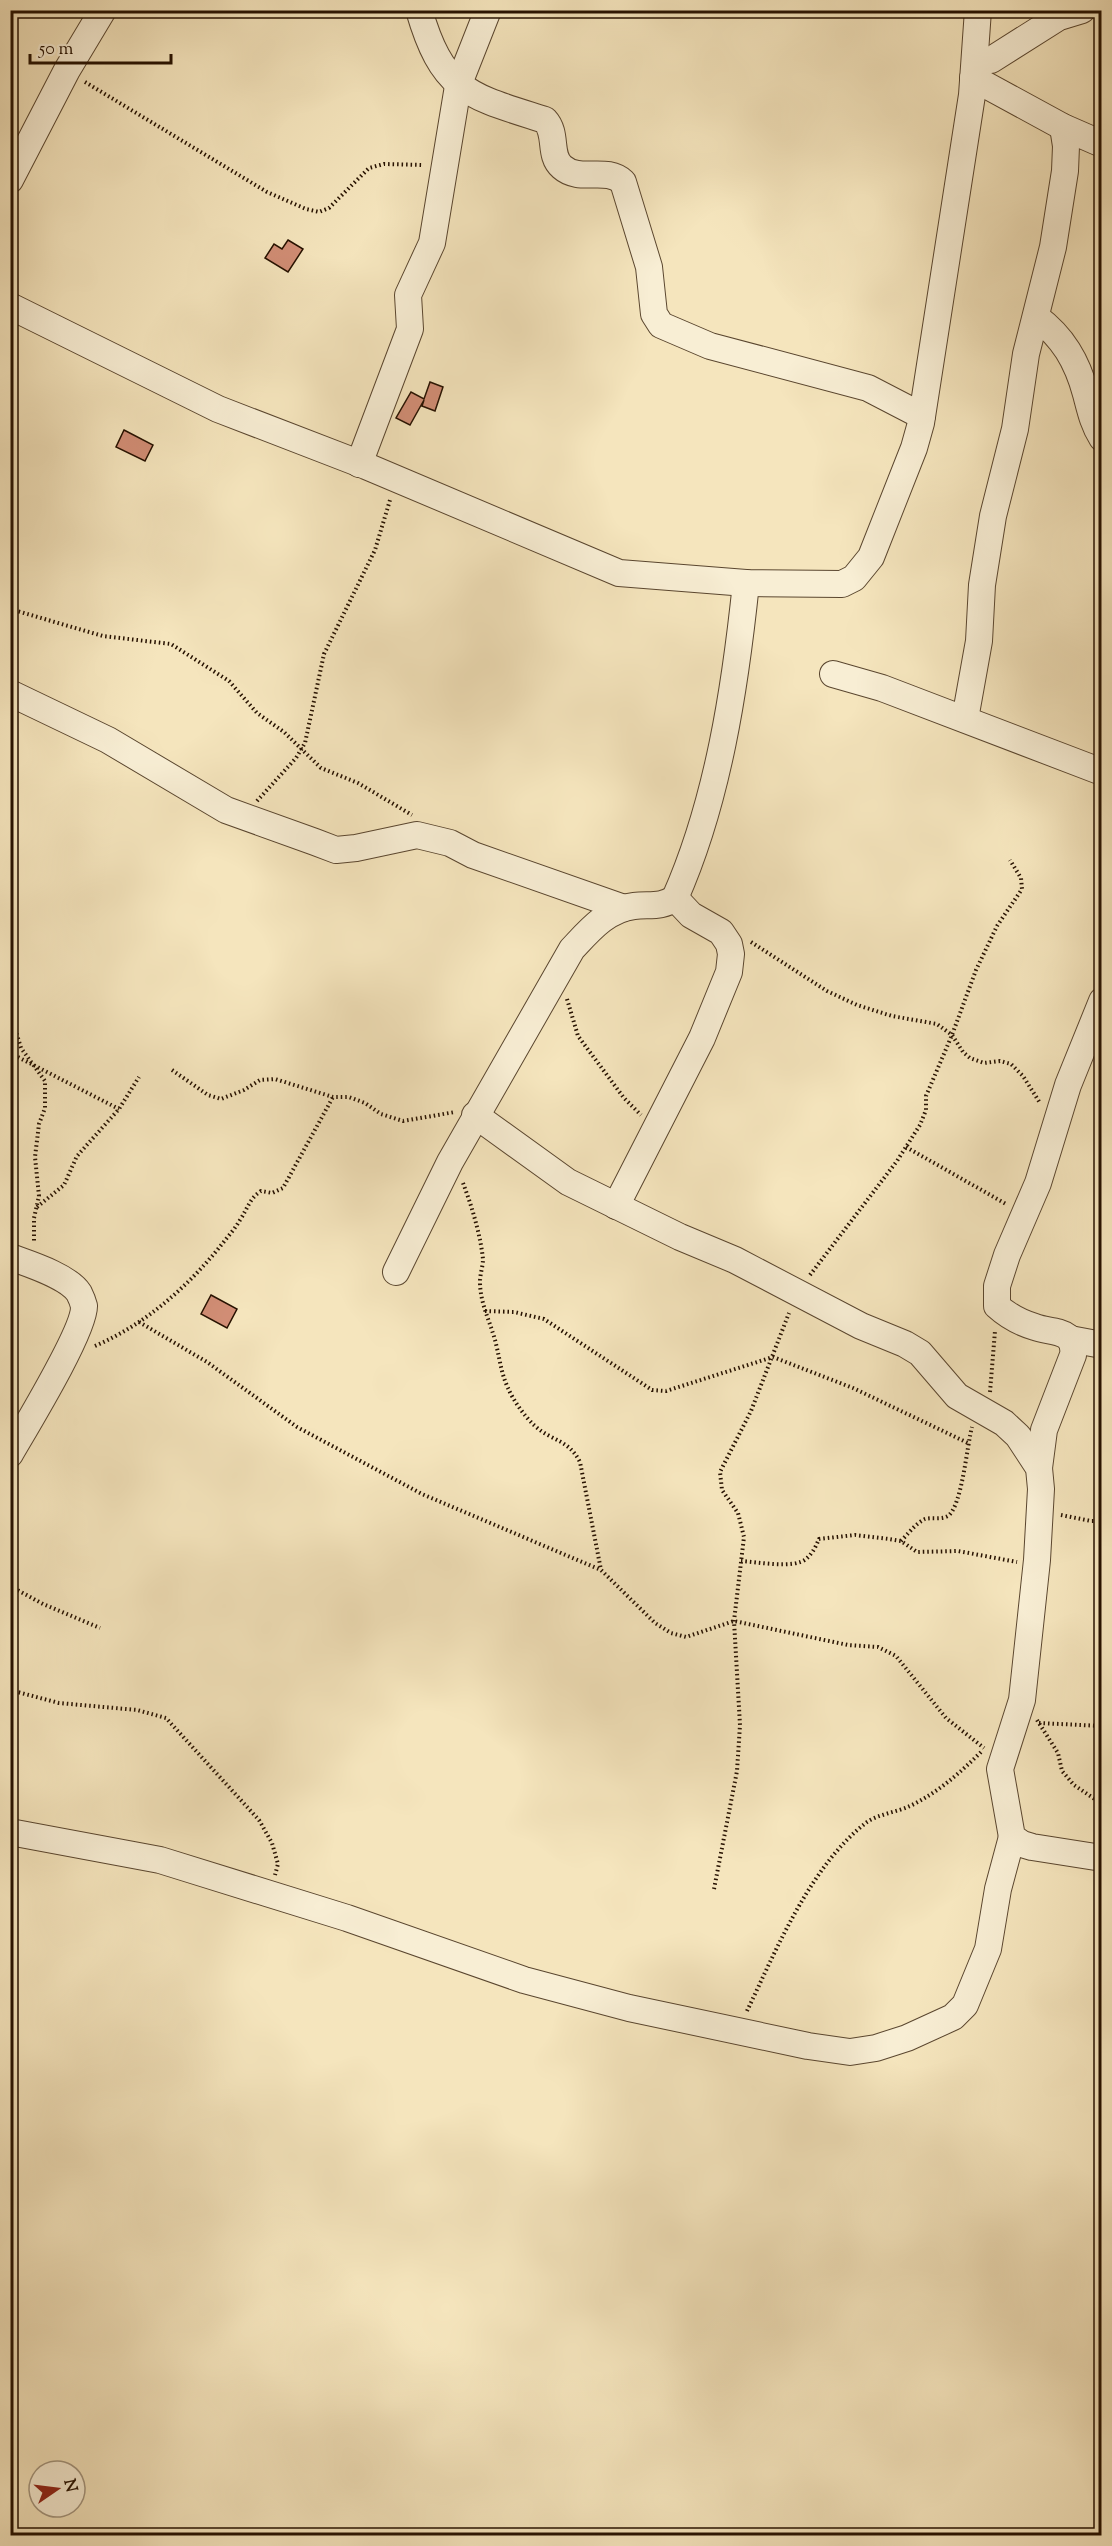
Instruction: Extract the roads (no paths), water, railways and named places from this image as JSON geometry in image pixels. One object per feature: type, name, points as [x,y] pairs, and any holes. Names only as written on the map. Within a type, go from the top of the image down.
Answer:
[{"type":"street","points":[[10,180],[67,70],[104,10]]},
{"type":"street","points":[[419,10],[432,49],[458,86],[481,99],[545,120],[551,126],[556,161],[564,169],[575,174],[610,174],[623,182],[649,267],[654,314],[661,325],[710,346],[868,388],[922,416]]},
{"type":"street","points":[[359,464],[410,329],[408,296],[432,243],[458,86],[488,10]]},
{"type":"street","points":[[10,306],[218,409],[397,479],[619,573],[746,583],[842,584],[854,578],[871,557],[914,448],[922,416],[982,69],[976,39],[978,10]]},
{"type":"street","points":[[982,69],[1059,17],[1082,10]]},
{"type":"street","points":[[982,69],[1023,106],[1101,144]]},
{"type":"street","points":[[965,719],[979,641],[982,585],[993,516],[1015,429],[1026,354],[1053,247],[1065,171],[1066,146],[1063,127]]},
{"type":"street","points":[[1036,317],[1062,340],[1074,358],[1101,438]]},
{"type":"street","points":[[396,1272],[450,1162],[572,950],[596,923],[624,908],[653,907],[668,903],[675,898],[702,822],[720,756],[741,634],[746,583]]},
{"type":"street","points":[[833,674],[882,688],[1101,772]]},
{"type":"street","points":[[10,693],[108,740],[226,810],[336,850],[417,835],[450,843],[473,855],[624,908]]},
{"type":"street","points":[[616,1206],[702,1038],[729,972],[731,954],[729,944],[722,932],[691,915],[675,898]]},
{"type":"street","points":[[1101,1001],[1068,1085],[1038,1184],[997,1286],[997,1306],[1008,1316],[1035,1327],[1063,1334],[1070,1339],[1101,1345]]},
{"type":"street","points":[[477,1113],[568,1182],[735,1260],[796,1293],[920,1353],[957,1396],[1004,1423],[1018,1436],[1039,1468]]},
{"type":"street","points":[[10,1257],[36,1267],[75,1288],[84,1306],[82,1319],[62,1362],[10,1454]]},
{"type":"street","points":[[10,1832],[160,1860],[272,1895],[524,1980],[629,2008],[738,2032],[850,2052],[876,2048],[907,2038],[953,2017],[965,2005],[988,1949],[998,1889],[1012,1837],[1000,1768],[1027,1725],[1022,1700],[1037,1560],[1040,1517],[1039,1468],[1044,1430],[1073,1355],[1070,1339]]},
{"type":"street","points":[[1012,1837],[1032,1847],[1101,1858]]}]
